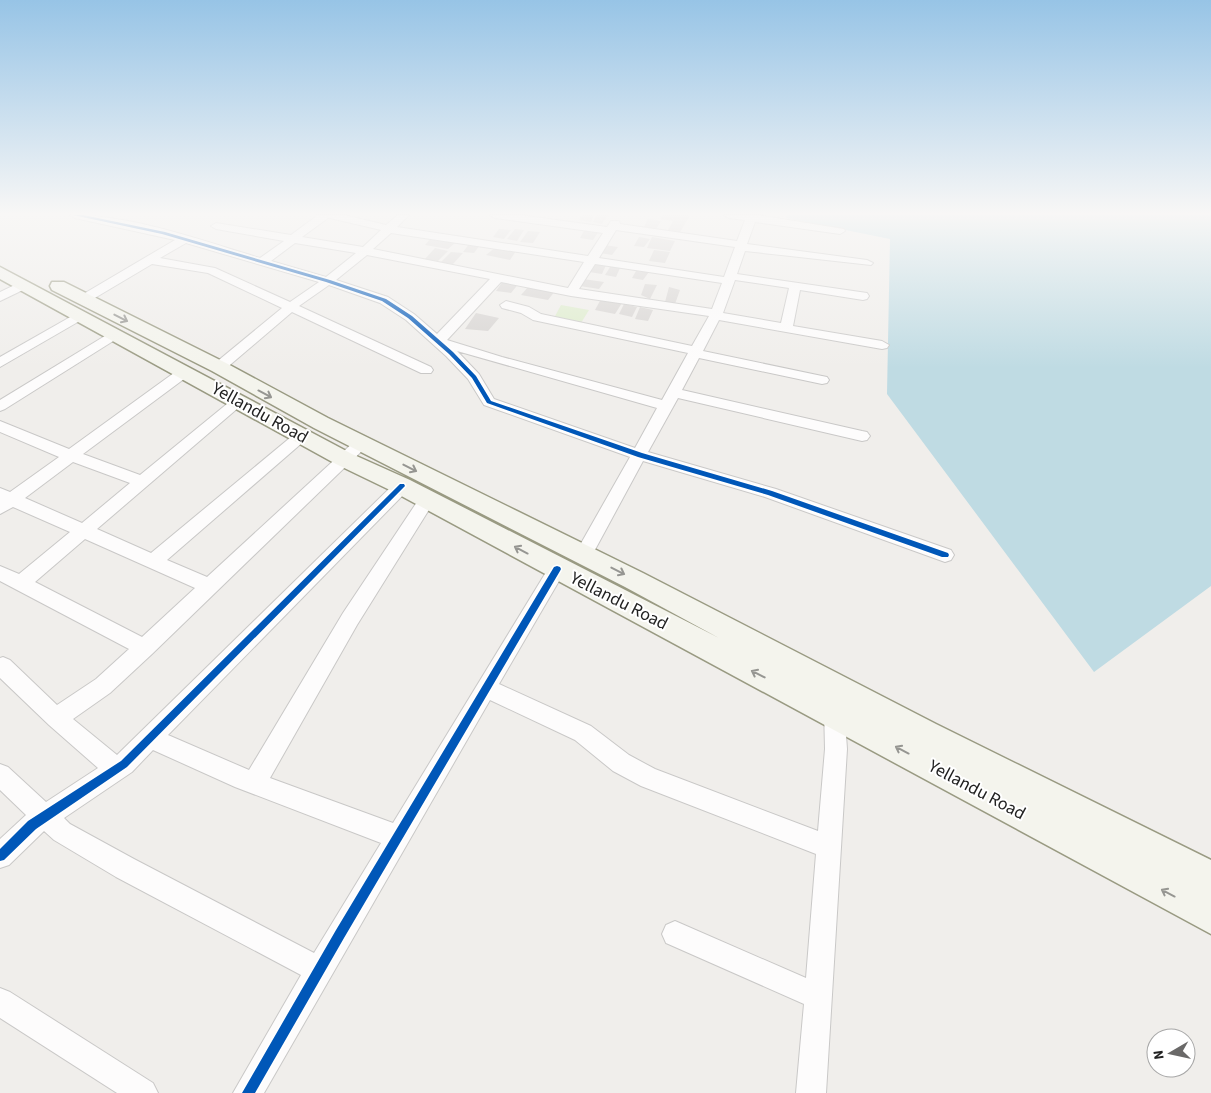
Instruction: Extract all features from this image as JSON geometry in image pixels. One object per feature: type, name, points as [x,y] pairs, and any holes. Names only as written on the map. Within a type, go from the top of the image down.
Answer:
[{"type":"main road","name":"Yellandu Road","points":[[16,266],[81,308],[113,335],[302,436],[353,452],[584,554],[832,685],[1211,879]]},
{"type":"main road","name":"Yellandu Road","points":[[0,272],[23,285],[219,367],[263,392],[402,486],[427,500],[834,713],[1211,916]]},
{"type":"street","points":[[0,364],[141,266]]},
{"type":"street","points":[[187,266],[211,270],[292,306],[426,370]]},
{"type":"street","points":[[276,266],[384,300],[410,317],[438,342],[474,378],[489,402],[640,455],[770,493],[945,555]]},
{"type":"street","points":[[219,367],[292,306],[346,266]]},
{"type":"street","points":[[439,266],[571,292],[716,315],[882,345]]},
{"type":"street","points":[[571,292],[588,266]]},
{"type":"street","points":[[632,266],[863,296]]},
{"type":"street","points":[[584,554],[716,315],[734,266]]},
{"type":"street","points":[[438,342],[498,278]]},
{"type":"street","points":[[0,297],[23,285]]},
{"type":"street","points":[[786,328],[795,286]]},
{"type":"street","points":[[506,305],[525,310],[537,317],[822,380]]},
{"type":"street","points":[[0,406],[113,335]]},
{"type":"street","points":[[438,342],[497,360],[670,399],[862,436]]},
{"type":"street","points":[[4,500],[72,456],[183,373]]},
{"type":"street","points":[[21,583],[238,402]]},
{"type":"street","points":[[0,426],[72,456],[143,482]]},
{"type":"street","points":[[153,561],[302,436]]},
{"type":"street","points":[[56,718],[103,686],[211,587],[353,452]]},
{"type":"street","points":[[0,856],[32,825],[116,769],[150,738],[402,486]]},
{"type":"street","points":[[4,500],[85,530],[211,587]]},
{"type":"street","points":[[254,783],[350,619],[427,500]]},
{"type":"street","points":[[248,1093],[557,569]]},
{"type":"street","points":[[0,573],[145,648]]},
{"type":"street","points":[[1,666],[56,718],[116,769]]},
{"type":"street","points":[[811,1093],[820,997],[836,749],[832,685]]},
{"type":"street","points":[[486,688],[583,733],[620,764],[649,778],[830,847]]},
{"type":"street","points":[[150,738],[254,783],[398,836]]},
{"type":"street","points":[[0,775],[62,832],[125,868],[319,970]]},
{"type":"street","points":[[675,934],[820,997]]},
{"type":"street","points":[[0,1002],[143,1093]]},
{"type":"green space","points":[[561,305],[589,310],[581,323],[554,318]]},
{"type":"water","points":[[889,266],[1211,266],[1211,586],[1094,672],[887,394]]},
{"type":"building","points":[[593,266],[606,266],[602,274],[589,272]]},
{"type":"building","points":[[611,266],[620,268],[616,277],[605,275]]},
{"type":"building","points":[[636,271],[649,272],[643,280],[632,278]]},
{"type":"building","points":[[583,279],[604,282],[599,289],[580,286]]},
{"type":"building","points":[[503,281],[520,282],[511,293],[496,291]]},
{"type":"building","points":[[645,284],[657,285],[650,299],[641,295]]},
{"type":"building","points":[[529,286],[555,291],[548,300],[521,295]]},
{"type":"building","points":[[669,287],[680,290],[675,304],[665,302]]},
{"type":"building","points":[[601,299],[622,303],[615,314],[595,310]]},
{"type":"building","points":[[624,304],[637,307],[632,317],[619,314]]},
{"type":"building","points":[[640,307],[653,310],[648,321],[635,319]]},
{"type":"building","points":[[476,313],[499,318],[488,331],[465,329]]},
{"type":"cycle path","points":[[276,266],[384,300],[410,317],[451,353],[474,377],[489,402],[640,455],[770,493],[945,555]]},
{"type":"cycle path","points":[[0,856],[32,825],[124,764],[402,486]]},
{"type":"cycle path","points":[[248,1093],[340,934],[557,569]]}]
